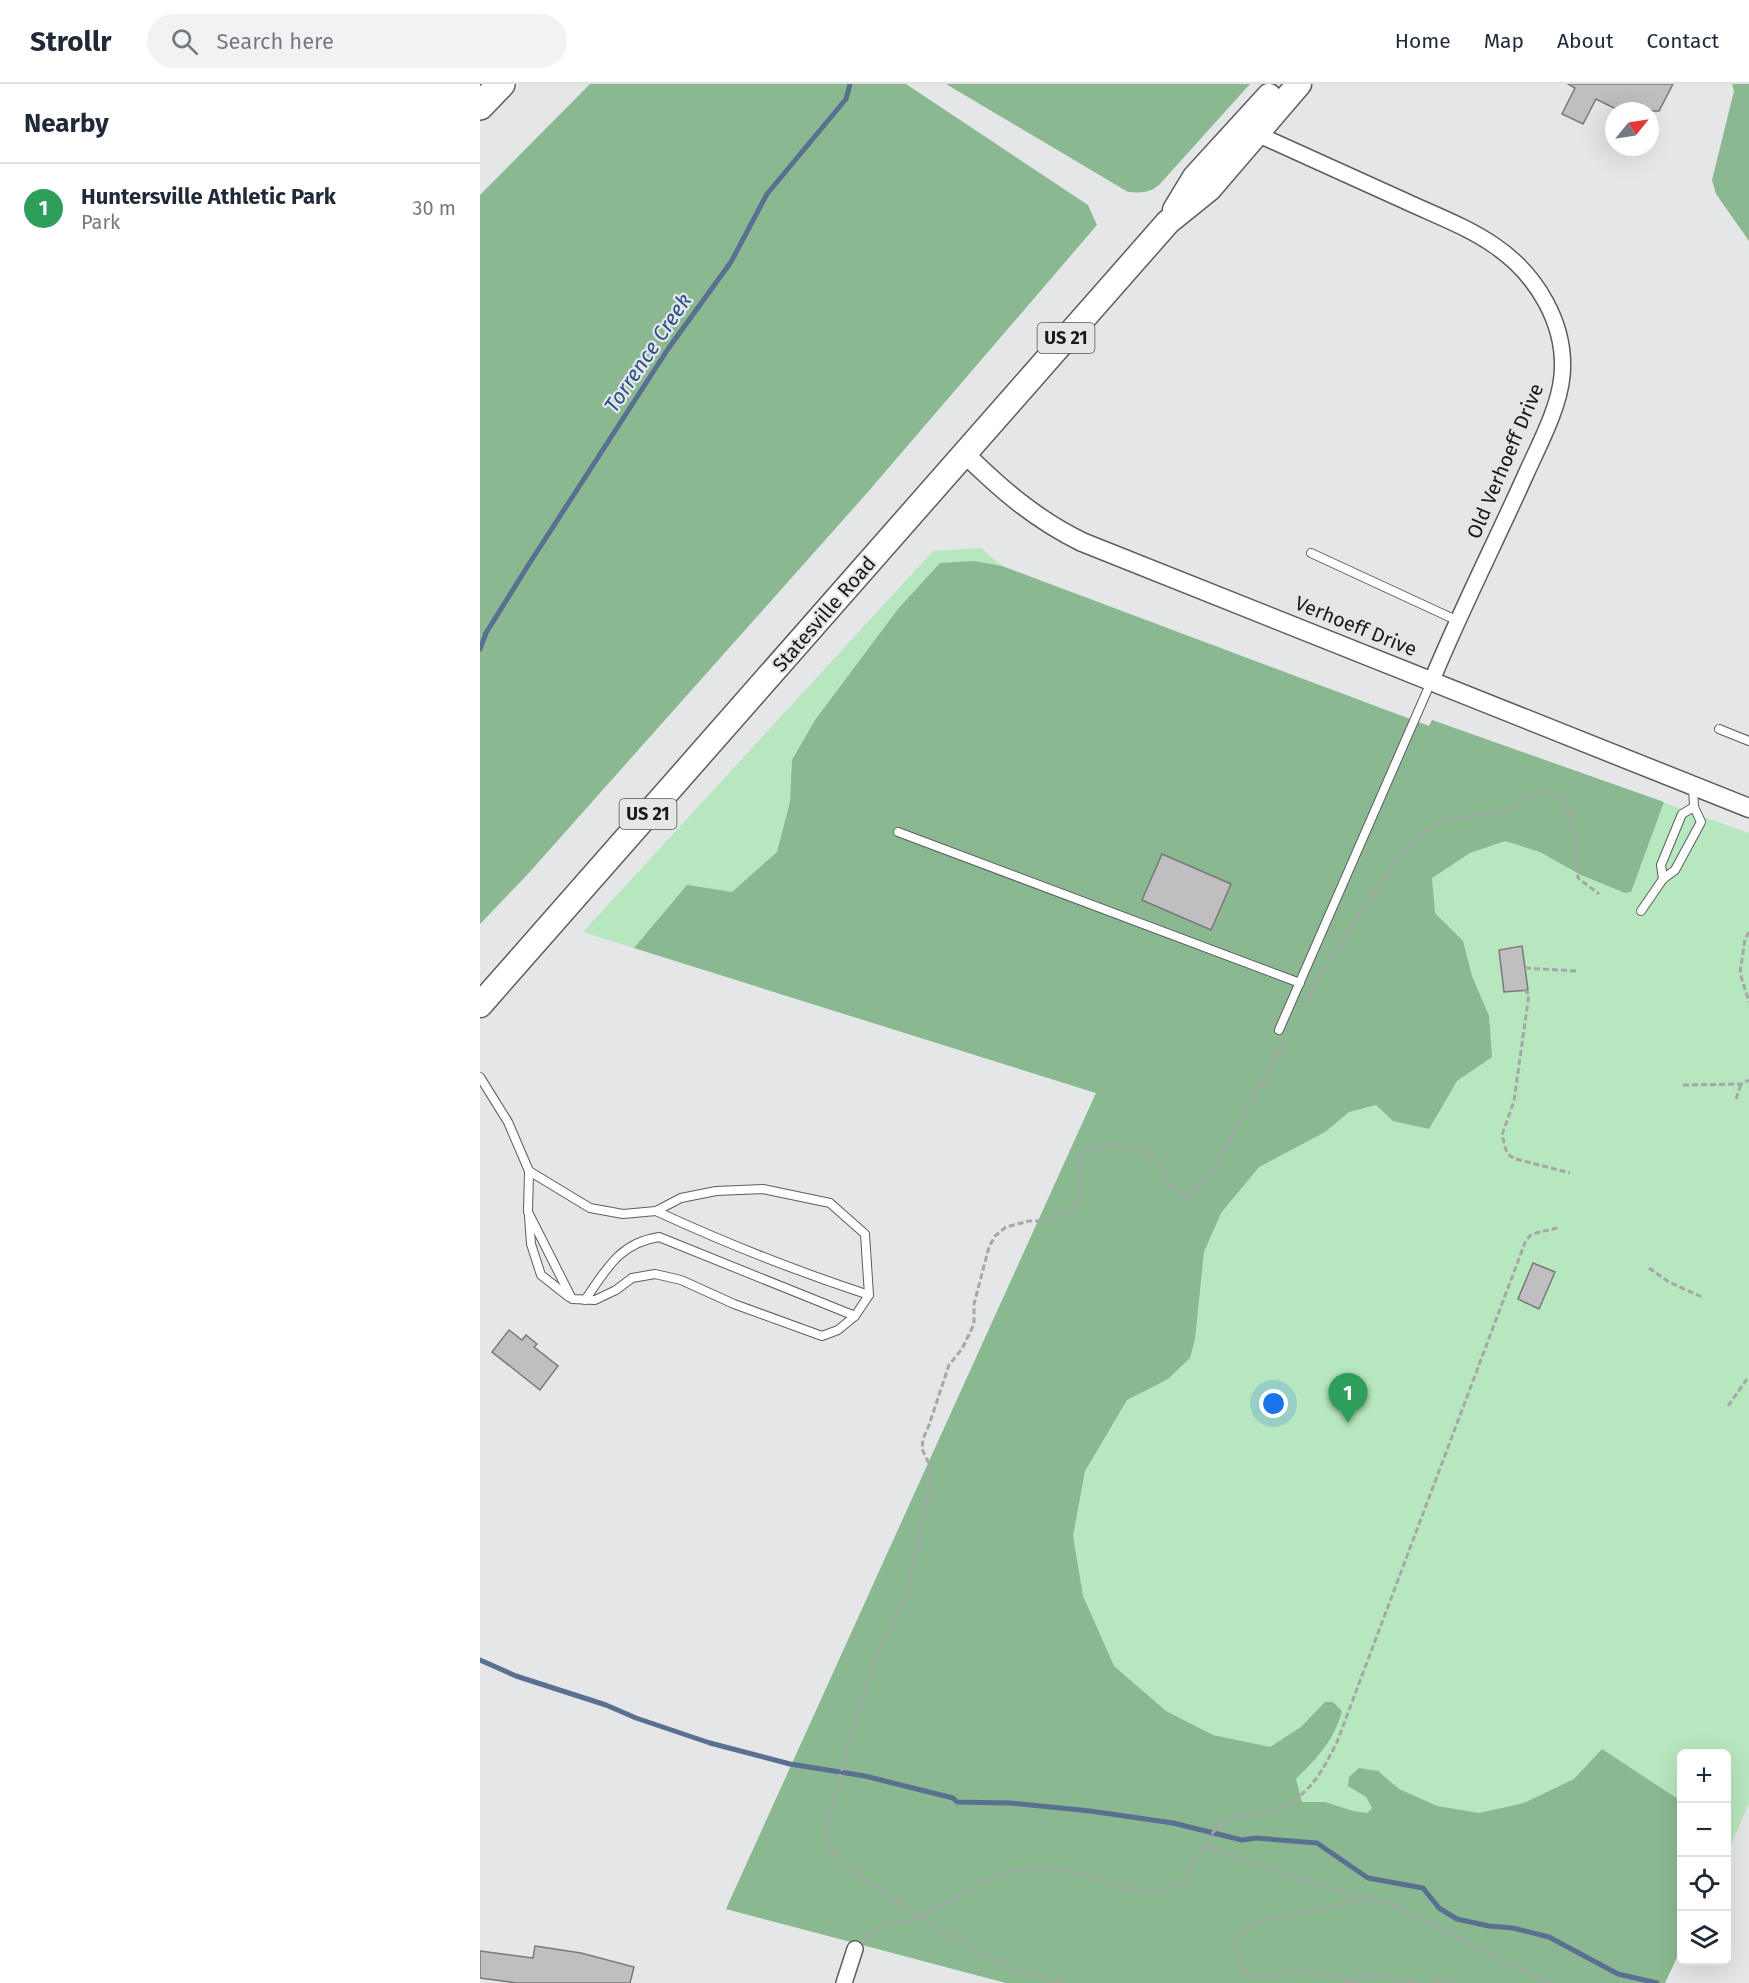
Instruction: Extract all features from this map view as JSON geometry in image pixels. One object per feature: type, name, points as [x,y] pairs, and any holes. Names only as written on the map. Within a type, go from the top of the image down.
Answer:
[{"type":"highway","points":[[480,106],[501,84]]},
{"type":"main road","name":"Statesville Road","points":[[1168,222],[1194,177],[1279,84]]},
{"type":"main road","name":"Statesville Road","points":[[480,1005],[1168,222],[1209,189],[1299,84]]},
{"type":"street","name":"Old Verhoeff Drive","points":[[1257,134],[1442,218],[1493,244],[1514,260],[1529,276],[1543,296],[1555,323],[1563,358],[1558,396],[1512,506],[1456,620],[1432,680]]},
{"type":"street","name":"Verhoeff Drive","points":[[965,454],[1021,505],[1060,531],[1082,542],[1749,808]]},
{"type":"street","points":[[844,1983],[855,1949]]},
{"type":"lane","points":[[1311,553],[1456,620]]},
{"type":"lane","points":[[1280,1030],[1432,680]]},
{"type":"lane","points":[[1719,729],[1749,741]]},
{"type":"lane","points":[[1641,910],[1663,879],[1675,870],[1701,822],[1694,807],[1693,786]]},
{"type":"lane","points":[[1663,879],[1661,866],[1682,814],[1694,807]]},
{"type":"lane","points":[[898,832],[1300,983]]},
{"type":"lane","points":[[480,1077],[508,1122],[529,1171],[528,1212],[531,1244],[541,1275],[572,1299],[595,1300],[616,1290],[632,1278],[655,1274],[681,1280],[734,1304],[822,1336],[838,1330],[855,1316],[868,1295],[865,1234],[830,1203],[763,1189],[716,1191],[681,1198],[656,1211],[623,1215],[590,1208],[529,1171]]},
{"type":"lane","points":[[656,1211],[805,1274],[868,1295]]},
{"type":"lane","points":[[528,1212],[572,1299]]},
{"type":"lane","points":[[585,1299],[614,1258],[646,1239],[658,1238],[855,1316]]},
{"type":"path","points":[[1304,1008],[1350,925],[1411,843],[1426,831],[1443,822],[1508,810],[1539,794],[1550,794],[1560,798],[1572,815],[1578,878],[1599,894]]},
{"type":"path","points":[[1749,932],[1745,939],[1740,974],[1749,1002]]},
{"type":"path","points":[[1525,968],[1576,971]]},
{"type":"path","points":[[1524,990],[1529,994],[1526,1022],[1521,1042],[1514,1101],[1502,1135],[1503,1143],[1510,1156],[1516,1160],[1570,1173]]},
{"type":"path","points":[[1061,1983],[1018,1970],[975,1950],[920,1917],[839,1860],[826,1843],[827,1822],[872,1664],[904,1604],[926,1509],[932,1470],[922,1449],[922,1439],[949,1365],[962,1349],[974,1324],[974,1304],[988,1247],[995,1236],[1006,1227],[1020,1222],[1051,1221],[1067,1215],[1075,1208],[1079,1200],[1080,1154],[1104,1144],[1135,1147],[1146,1152],[1163,1171],[1169,1185],[1178,1193],[1186,1196],[1196,1191],[1214,1167],[1290,1032]]},
{"type":"path","points":[[1683,1085],[1742,1084],[1749,1080]]},
{"type":"path","points":[[1736,1099],[1742,1084]]},
{"type":"path","points":[[855,1949],[870,1932],[884,1925],[920,1917],[987,1880],[1018,1870],[1050,1868],[1086,1874],[1138,1891],[1154,1893],[1168,1890],[1181,1881],[1217,1827],[1245,1815],[1279,1808],[1308,1791],[1322,1773],[1337,1742],[1526,1240],[1532,1234],[1557,1228]]},
{"type":"path","points":[[1649,1268],[1669,1282],[1702,1297]]},
{"type":"path","points":[[1728,1406],[1747,1379]]},
{"type":"path","points":[[1204,1845],[1291,1876],[1391,1905],[1551,1983]]},
{"type":"path","points":[[1351,1981],[1331,1974],[1282,1974],[1256,1977],[1246,1973],[1240,1966],[1236,1956],[1236,1944],[1241,1934],[1250,1926],[1265,1920],[1368,1898]]},
{"type":"path","points":[[1344,1983],[1375,1974],[1418,1983]]},
{"type":"path","points":[[1436,1983],[1448,1980],[1453,1983]]},
{"type":"green space","points":[[590,84],[906,84],[1088,205],[1097,225],[867,493],[527,875],[480,924],[480,195]]},
{"type":"green space","points":[[946,84],[1250,84],[1159,185],[1148,191],[1128,192]]},
{"type":"green space","points":[[1732,84],[1749,84],[1749,241],[1716,194],[1712,180],[1734,91]]},
{"type":"green space","points":[[981,548],[1002,566],[1388,711],[1429,726],[1432,720],[1749,833],[1749,1804],[1731,1844],[1731,1749],[1677,1749],[1677,1958],[1665,1983],[1006,1983],[726,1909],[1096,1093],[583,932],[933,551]]},
{"type":"green space","points":[[974,561],[1002,566],[1429,726],[1432,720],[1664,802],[1631,892],[1625,893],[1581,875],[1540,852],[1505,841],[1470,853],[1432,878],[1435,913],[1463,941],[1472,976],[1489,1016],[1492,1057],[1457,1081],[1429,1129],[1393,1121],[1376,1105],[1349,1112],[1325,1132],[1259,1167],[1221,1213],[1204,1252],[1195,1339],[1190,1358],[1168,1379],[1127,1400],[1085,1471],[1073,1536],[1083,1596],[1114,1666],[1166,1711],[1213,1735],[1270,1747],[1301,1727],[1325,1702],[1333,1702],[1342,1711],[1329,1740],[1318,1756],[1296,1779],[1302,1802],[1325,1802],[1367,1813],[1372,1808],[1366,1797],[1348,1786],[1349,1777],[1359,1768],[1378,1771],[1399,1789],[1437,1806],[1479,1813],[1524,1803],[1574,1779],[1602,1749],[1677,1798],[1677,1958],[1665,1983],[1006,1983],[726,1909],[1096,1093],[634,948],[687,885],[732,892],[777,852],[790,802],[792,760],[815,720],[898,609],[940,563]]},
{"type":"building","points":[[1568,84],[1673,84],[1659,111],[1659,102],[1605,104],[1596,99],[1583,124],[1562,114],[1575,88]]},
{"type":"building","points":[[1162,854],[1231,884],[1211,930],[1142,900]]},
{"type":"building","points":[[1522,946],[1528,990],[1504,992],[1499,950]]},
{"type":"building","points":[[1533,1263],[1555,1272],[1539,1309],[1518,1299]]},
{"type":"building","points":[[509,1330],[522,1340],[526,1335],[537,1344],[534,1347],[558,1366],[540,1390],[492,1352]]},
{"type":"building","points":[[535,1946],[581,1953],[634,1967],[630,1983],[517,1983],[480,1978],[480,1951],[533,1958]]},
{"type":"waterway","name":"Torrence Creek","points":[[480,649],[486,633],[529,564],[668,349],[731,262],[767,194],[846,99],[850,84]]},
{"type":"waterway","points":[[480,1660],[516,1676],[606,1705],[636,1718],[710,1743],[790,1764],[865,1776],[953,1798],[957,1802],[1010,1803],[1090,1811],[1173,1823],[1242,1840],[1256,1838],[1317,1843],[1368,1878],[1423,1888],[1439,1908],[1457,1919],[1489,1926],[1513,1928],[1549,1937],[1618,1974],[1657,1983]]},
{"type":"place","name":"Huntersville Athletic Park","points":[[1348,1423]]}]
